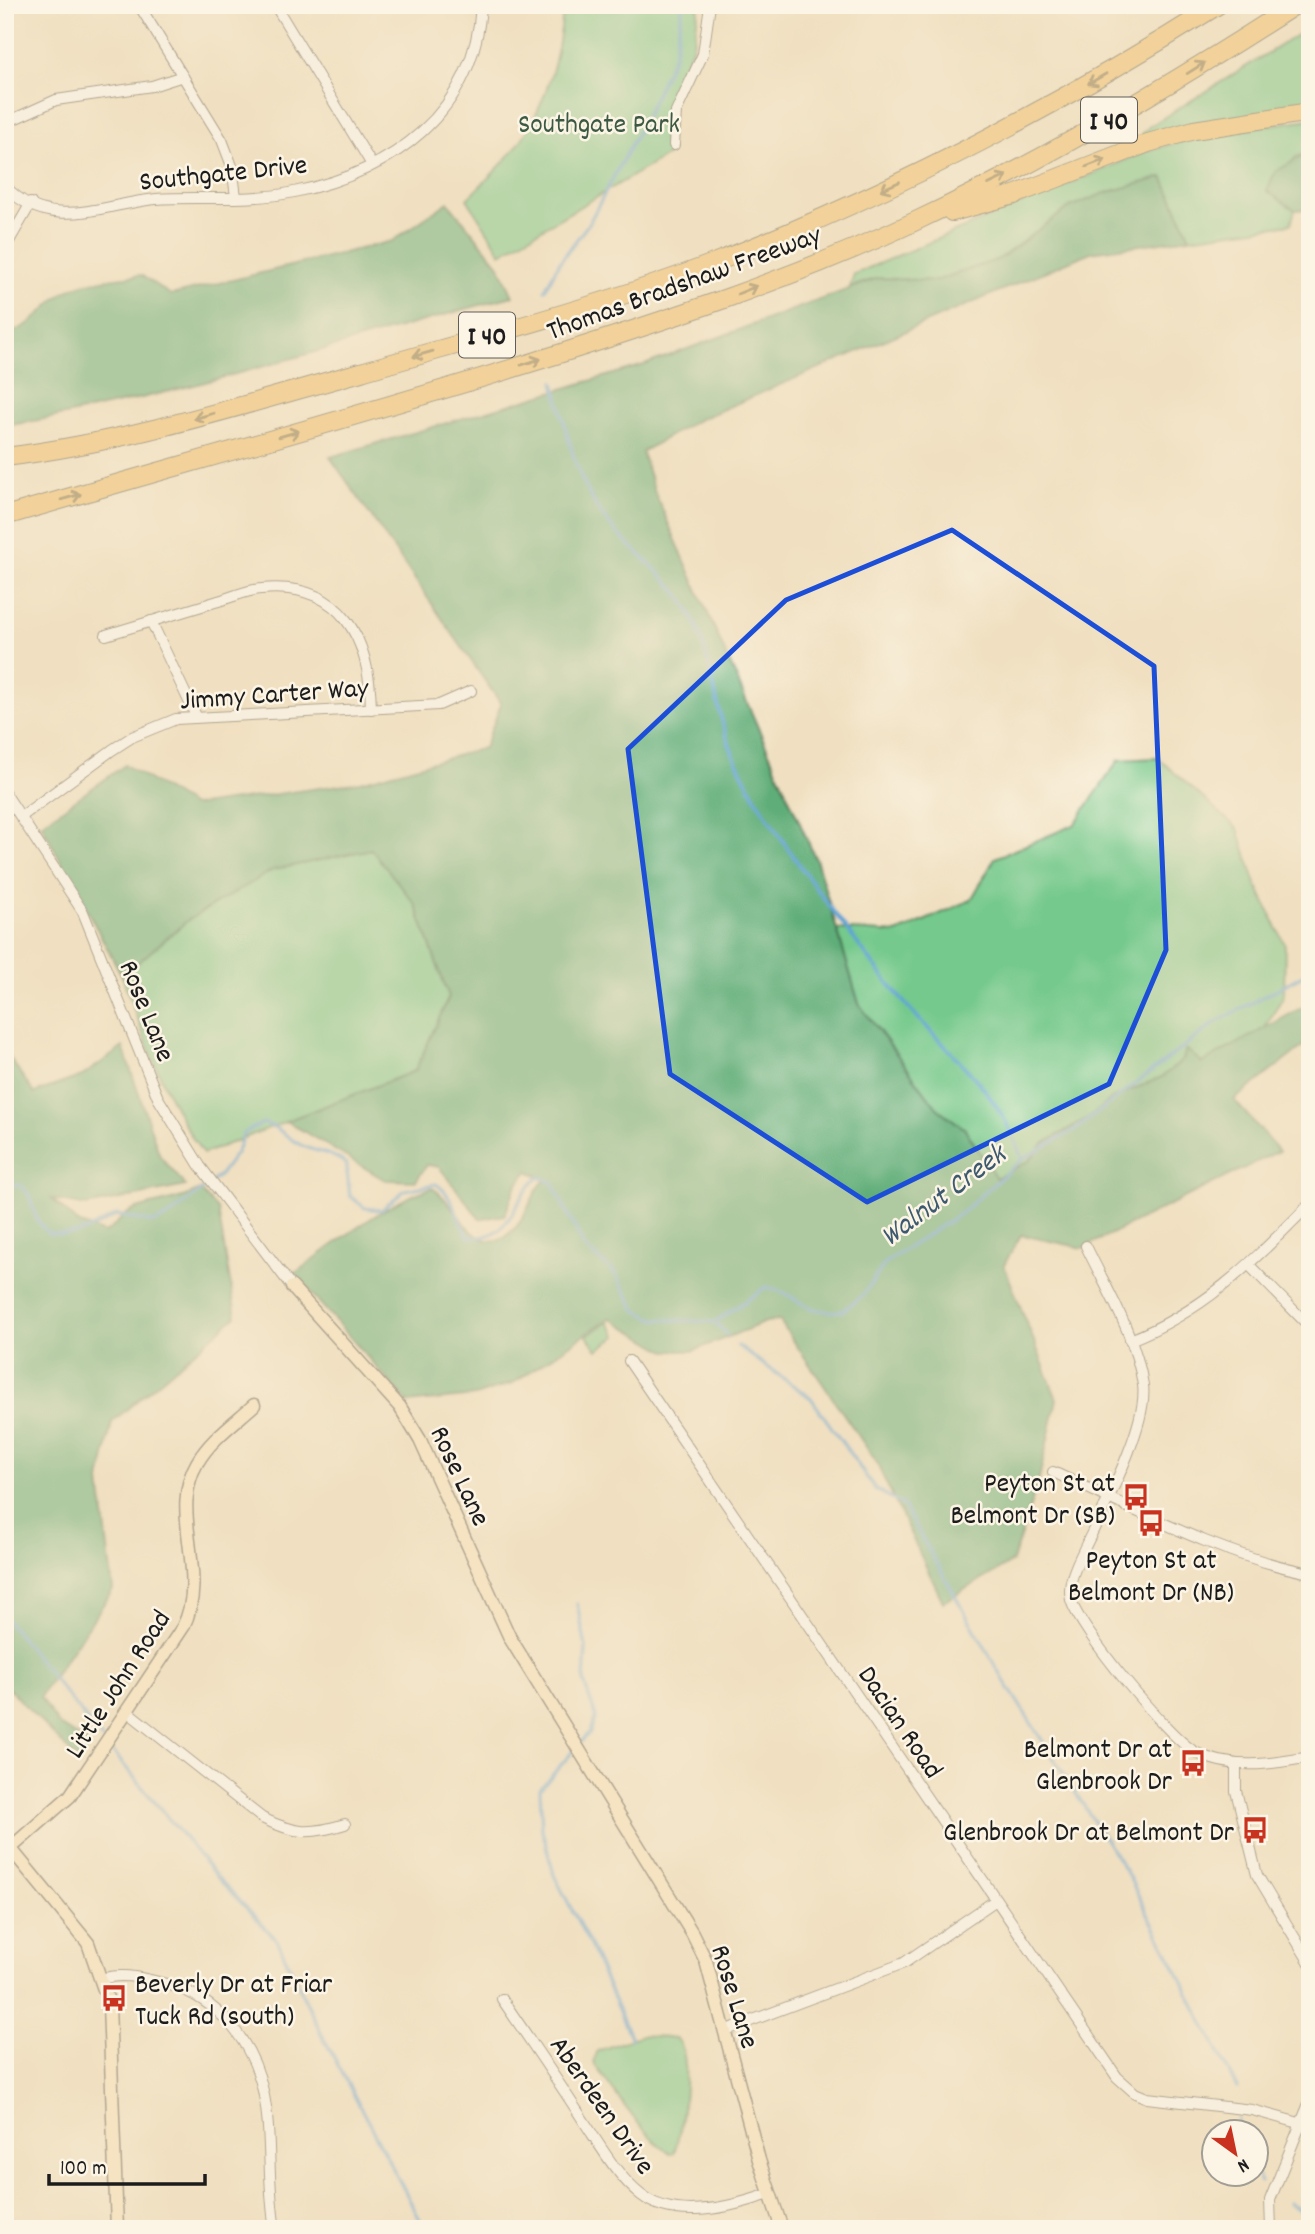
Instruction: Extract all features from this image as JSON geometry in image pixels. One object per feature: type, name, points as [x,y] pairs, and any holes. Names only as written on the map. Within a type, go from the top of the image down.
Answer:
[{"type":"highway","name":"Thomas Bradshaw Freeway","points":[[5,457],[145,433],[550,317],[710,264],[952,158],[1076,92],[1218,5]]},
{"type":"highway","name":"Thomas Bradshaw Freeway","points":[[5,516],[574,349],[710,305],[915,222],[1030,165],[1160,91],[1295,5]]},
{"type":"highway","points":[[915,222],[1014,195],[1148,143],[1194,130],[1310,112]]},
{"type":"street","points":[[139,5],[228,152],[236,197]]},
{"type":"street","points":[[275,5],[372,165]]},
{"type":"street","name":"Southgate Drive","points":[[5,186],[47,211],[75,214],[157,199],[293,193],[372,165],[410,144],[447,105],[469,62],[481,5]]},
{"type":"street","points":[[674,145],[676,112],[703,54],[710,5]]},
{"type":"street","points":[[5,123],[56,100],[152,86],[183,76]]},
{"type":"street","points":[[5,248],[31,203]]},
{"type":"street","points":[[106,635],[259,589],[299,590],[316,597],[342,615],[354,629],[362,646],[371,681],[371,709]]},
{"type":"street","points":[[151,621],[195,716]]},
{"type":"street","name":"Jimmy Carter Way","points":[[22,816],[132,737],[176,719],[439,705],[471,691]]},
{"type":"street","name":"Rose Lane","points":[[5,793],[83,912],[158,1098],[200,1166],[292,1287],[400,1407],[420,1440],[510,1638],[692,1933],[706,1961],[769,2194],[782,2229]]},
{"type":"street","points":[[1130,1340],[1168,1325],[1186,1314],[1249,1265],[1310,1204]]},
{"type":"street","points":[[1086,1246],[1130,1340],[1143,1385],[1142,1407],[1135,1434],[1070,1584],[1072,1601],[1088,1630],[1162,1723],[1195,1752],[1236,1765],[1310,1757]]},
{"type":"street","points":[[1249,1265],[1310,1327]]},
{"type":"street","name":"Dacian Road","points":[[629,1361],[1117,2077],[1135,2094],[1163,2100],[1252,2110],[1305,2125]]},
{"type":"street","name":"Little John Road","points":[[7,1848],[70,1796],[183,1628],[191,1608],[195,1584],[187,1500],[192,1472],[211,1444],[254,1405]]},
{"type":"street","points":[[1053,1472],[1275,1566],[1310,1573]]},
{"type":"street","points":[[128,1712],[262,1818],[287,1830],[317,1833],[345,1824]]},
{"type":"street","points":[[1236,1765],[1236,1791],[1257,1875],[1309,1960]]},
{"type":"street","points":[[7,1848],[88,1943],[110,2004],[117,2229]]},
{"type":"street","points":[[724,2031],[904,1963],[996,1900]]},
{"type":"street","points":[[102,1979],[127,1977],[178,1987],[221,2014],[240,2036],[256,2062],[265,2087],[275,2229]]},
{"type":"street","name":"Aberdeen Drive","points":[[502,1999],[607,2155],[642,2196],[668,2206],[702,2210],[738,2205],[769,2194]]},
{"type":"street","points":[[1271,2229],[1270,2200],[1305,2125],[1310,2101]]},
{"type":"highlighted area","points":[[952,530],[1154,666],[1166,950],[1109,1084],[867,1202],[670,1074],[628,749],[786,600]]},
{"type":"green space","name":"Southgate Park","points":[[563,5],[699,5],[692,48],[666,113],[664,140],[668,155],[501,253],[467,199],[509,156],[532,123],[554,65]]},
{"type":"green space","points":[[1310,27],[1310,106],[1143,137],[1142,133],[1150,126]]},
{"type":"green space","points":[[1310,119],[1310,152],[1296,157],[1267,191],[1295,210],[1291,224],[1190,238],[1163,177],[1070,207],[999,259],[935,281],[878,278],[850,287],[854,274],[1149,150],[1216,132]]},
{"type":"green space","points":[[1310,152],[1310,209],[1295,210],[1267,191],[1275,172]]},
{"type":"green space","points":[[1163,177],[1190,238],[1091,252],[698,420],[642,452],[656,495],[817,862],[859,1004],[937,1108],[965,1129],[996,1178],[1029,1161],[1043,1144],[1094,1114],[1113,1098],[1162,1077],[1183,1060],[1186,1049],[1202,1063],[1310,1003],[1310,1041],[1234,1100],[1279,1151],[1083,1248],[1021,1235],[1004,1265],[1057,1399],[1039,1479],[1012,1562],[943,1602],[875,1460],[779,1320],[766,1322],[693,1351],[666,1351],[610,1318],[513,1383],[475,1396],[408,1403],[294,1274],[379,1214],[415,1194],[432,1188],[479,1237],[490,1241],[502,1238],[520,1222],[544,1181],[552,1182],[528,1171],[515,1188],[505,1215],[480,1219],[439,1167],[427,1165],[416,1181],[385,1180],[286,1121],[415,1071],[449,997],[415,904],[371,849],[273,870],[188,920],[122,976],[41,824],[125,765],[193,806],[360,782],[484,748],[501,704],[330,457],[644,365],[878,278],[935,281],[999,259],[1070,207],[1105,193]]},
{"type":"green space","points":[[448,202],[499,265],[513,296],[197,384],[70,414],[5,426],[5,334],[29,323],[67,291],[98,281],[141,275],[171,295],[392,241]]},
{"type":"green space","points":[[1158,758],[1238,829],[1256,884],[1285,945],[1284,995],[1265,1028],[1202,1064],[1186,1049],[1183,1060],[1162,1077],[1113,1098],[1094,1114],[1043,1144],[1029,1161],[996,1179],[965,1129],[937,1108],[859,1004],[837,929],[897,933],[971,900],[995,858],[1074,825],[1119,760]]},
{"type":"green space","points":[[371,849],[415,904],[449,997],[415,1071],[203,1154],[166,1090],[122,976],[188,920],[273,870]]},
{"type":"green space","points":[[123,1047],[160,1156],[186,1186],[86,1206],[52,1199],[78,1223],[104,1233],[134,1210],[200,1190],[218,1210],[236,1316],[112,1422],[100,1481],[113,1590],[40,1697],[59,1725],[90,1744],[79,1761],[5,1685],[5,1051],[34,1093],[82,1076]]},
{"type":"green space","points":[[608,1322],[617,1336],[597,1350],[587,1336]]},
{"type":"green space","points":[[642,2035],[676,2038],[681,2046],[685,2092],[674,2153],[670,2154],[648,2134],[593,2063],[597,2051]]},
{"type":"waterway","points":[[545,290],[559,263],[589,223],[644,120],[674,55],[683,5]]},
{"type":"waterway","points":[[554,382],[572,452],[593,501],[614,530],[674,589],[693,618],[705,649],[730,746],[760,805],[802,868],[877,970],[988,1095],[1013,1135],[1022,1159]]},
{"type":"waterway","name":"Walnut Creek","points":[[5,1182],[26,1190],[38,1221],[48,1233],[77,1233],[117,1215],[154,1223],[169,1216],[220,1175],[236,1153],[244,1133],[263,1123],[275,1127],[301,1145],[335,1157],[346,1164],[350,1196],[365,1208],[381,1210],[405,1190],[436,1184],[447,1195],[469,1237],[484,1236],[504,1225],[530,1185],[539,1177],[552,1182],[585,1248],[614,1272],[636,1310],[654,1319],[715,1322],[766,1287],[816,1309],[842,1311],[863,1295],[886,1262],[961,1213],[1022,1159],[1076,1129],[1215,1023],[1310,971]]},
{"type":"waterway","points":[[715,1322],[727,1335]]},
{"type":"waterway","points":[[738,1346],[811,1398],[875,1489],[903,1505],[1005,1682],[1128,1875],[1237,2088]]},
{"type":"waterway","points":[[577,1604],[586,1647],[584,1682],[596,1717],[590,1732],[540,1789],[542,1830],[554,1875],[590,1945],[631,2039]]},
{"type":"waterway","points":[[5,1618],[103,1740]]},
{"type":"waterway","points":[[108,1746],[218,1878],[277,1940],[321,2033],[425,2229]]},
{"type":"waterway","points":[[1289,2203],[1310,2217]]},
{"type":"place","name":"Peyton St at Belmont Dr (SB)","points":[[1136,1497]]},
{"type":"place","name":"Peyton St at Belmont Dr (NB)","points":[[1151,1523]]},
{"type":"place","name":"Belmont Dr at Glenbrook Dr","points":[[1193,1763]]},
{"type":"place","name":"Glenbrook Dr at Belmont Dr","points":[[1255,1830]]},
{"type":"place","name":"Beverly Dr at Friar Tuck Rd (south)","points":[[114,1998]]}]
